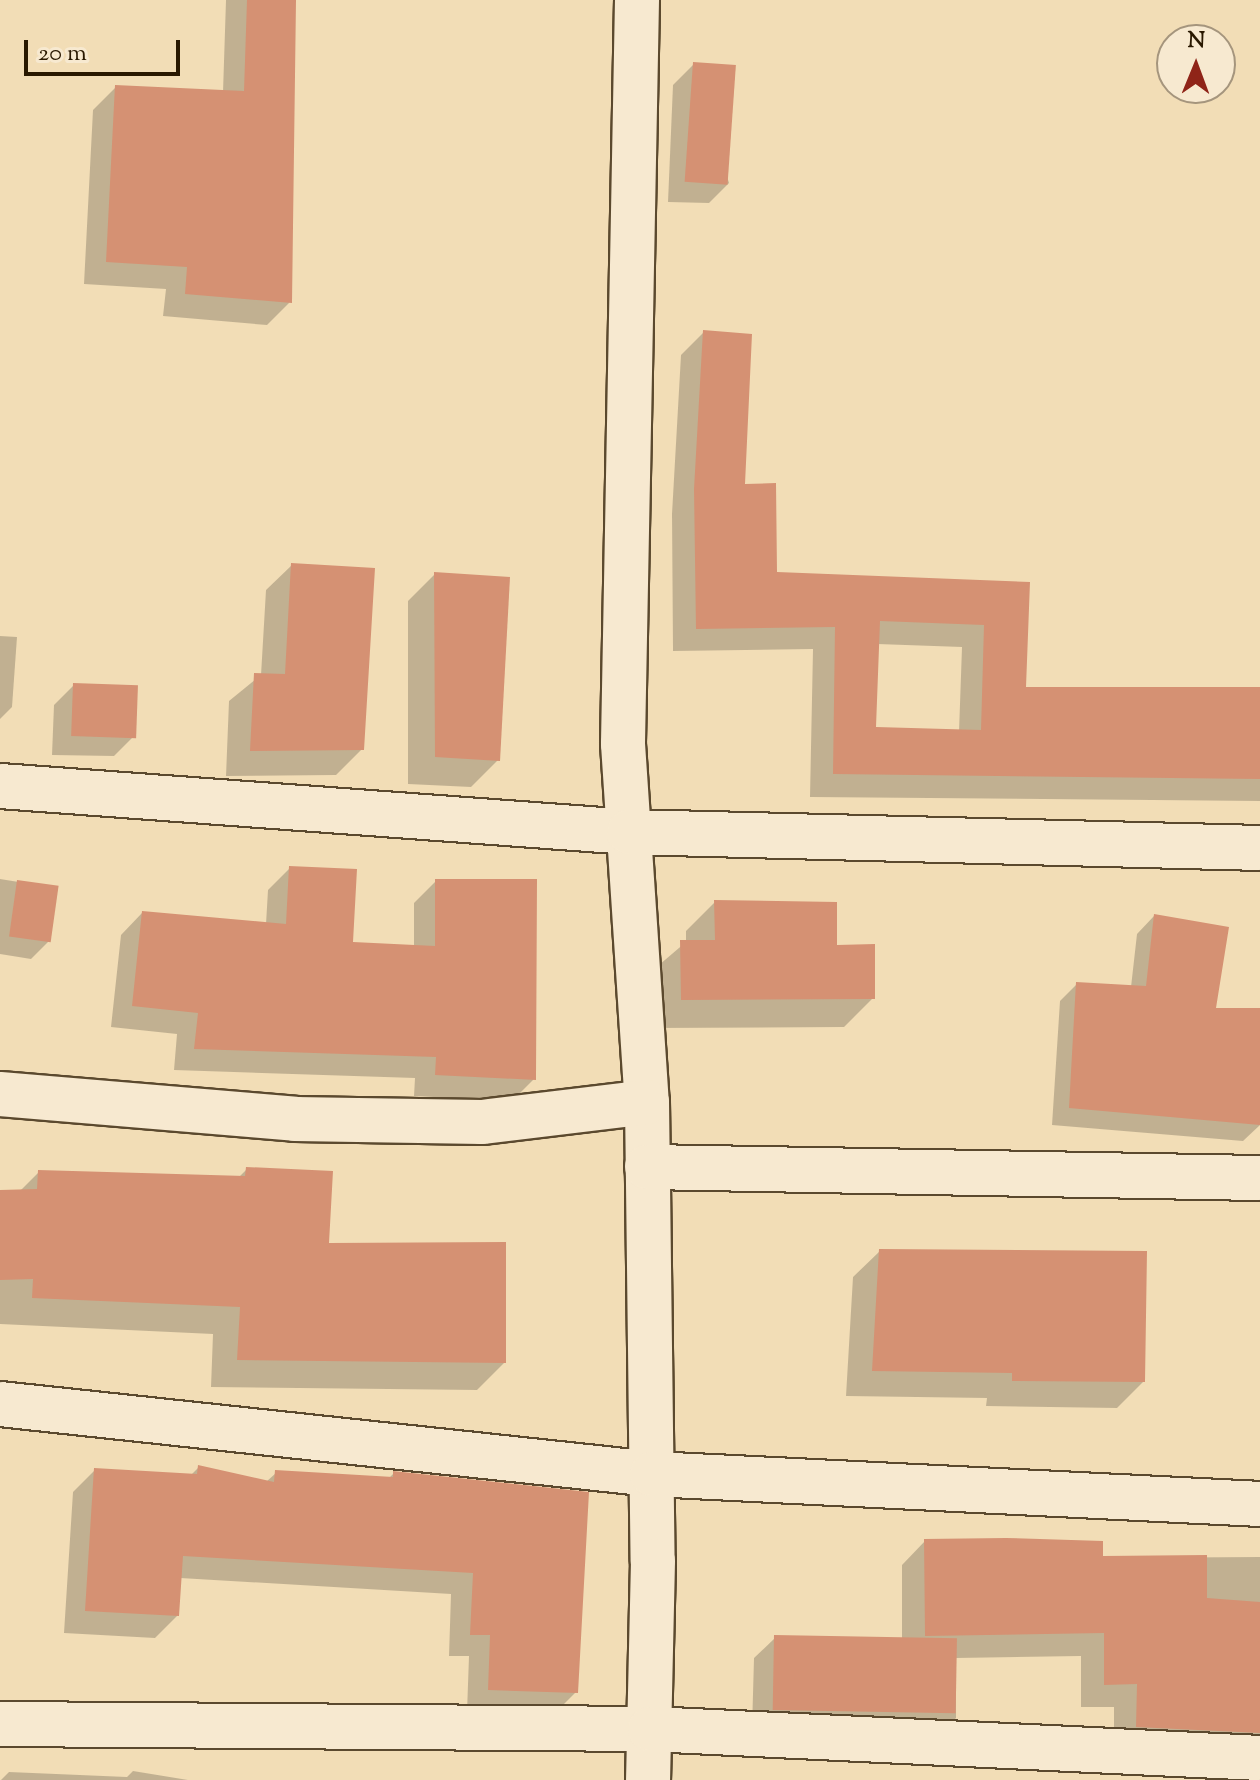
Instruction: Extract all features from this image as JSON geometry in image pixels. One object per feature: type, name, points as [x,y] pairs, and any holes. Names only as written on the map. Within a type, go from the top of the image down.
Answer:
[{"type":"street","points":[[637,0],[623,744],[647,1102],[652,1474],[648,1780]]},
{"type":"street","points":[[0,786],[629,832],[1260,848]]},
{"type":"street","points":[[0,1094],[295,1119],[482,1122],[647,1102]]},
{"type":"street","points":[[647,1167],[1260,1178]]},
{"type":"street","points":[[0,1404],[652,1474],[1260,1504]]},
{"type":"street","points":[[0,1724],[650,1729],[1260,1758]]},
{"type":"building","points":[[247,0],[296,0],[292,303],[185,294],[187,267],[106,262],[115,85],[244,91]]},
{"type":"building","points":[[693,62],[736,65],[728,185],[685,182]]},
{"type":"building","points":[[703,330],[752,334],[745,484],[776,483],[777,572],[1030,582],[1026,687],[1260,687],[1260,779],[833,774],[835,627],[696,629],[694,489]],"holes":[[[880,621],[984,625],[981,730],[876,727]]]},
{"type":"building","points":[[291,563],[375,568],[364,750],[250,751],[254,673],[285,674]]},
{"type":"building","points":[[434,572],[510,577],[500,761],[435,757]]},
{"type":"building","points":[[73,683],[138,685],[136,738],[71,736]]},
{"type":"building","points":[[289,866],[357,869],[353,942],[435,946],[435,879],[537,879],[536,1080],[435,1075],[436,1057],[194,1049],[198,1013],[132,1006],[142,911],[286,924]]},
{"type":"building","points":[[17,880],[59,886],[51,942],[9,936]]},
{"type":"building","points":[[714,900],[837,902],[837,945],[875,944],[875,999],[681,1000],[680,940],[715,940]]},
{"type":"building","points":[[1154,914],[1229,927],[1216,1008],[1260,1008],[1260,1125],[1069,1108],[1076,982],[1146,986]]},
{"type":"building","points":[[246,1167],[333,1171],[329,1243],[506,1242],[506,1363],[237,1360],[240,1307],[32,1298],[33,1279],[0,1280],[0,1190],[37,1189],[38,1170],[245,1176]]},
{"type":"building","points":[[879,1249],[1147,1251],[1145,1382],[1012,1381],[1012,1373],[872,1371]]},
{"type":"building","points":[[198,1465],[274,1482],[275,1470],[393,1477],[393,1471],[589,1492],[578,1693],[488,1690],[490,1635],[470,1635],[473,1573],[183,1556],[179,1616],[85,1611],[94,1468],[197,1474]]},
{"type":"building","points":[[924,1539],[1103,1541],[1103,1556],[1207,1555],[1207,1598],[1260,1602],[1260,1733],[1136,1727],[1137,1684],[1104,1685],[1104,1633],[925,1636]]},
{"type":"building","points":[[774,1635],[957,1638],[956,1713],[773,1710]]}]
